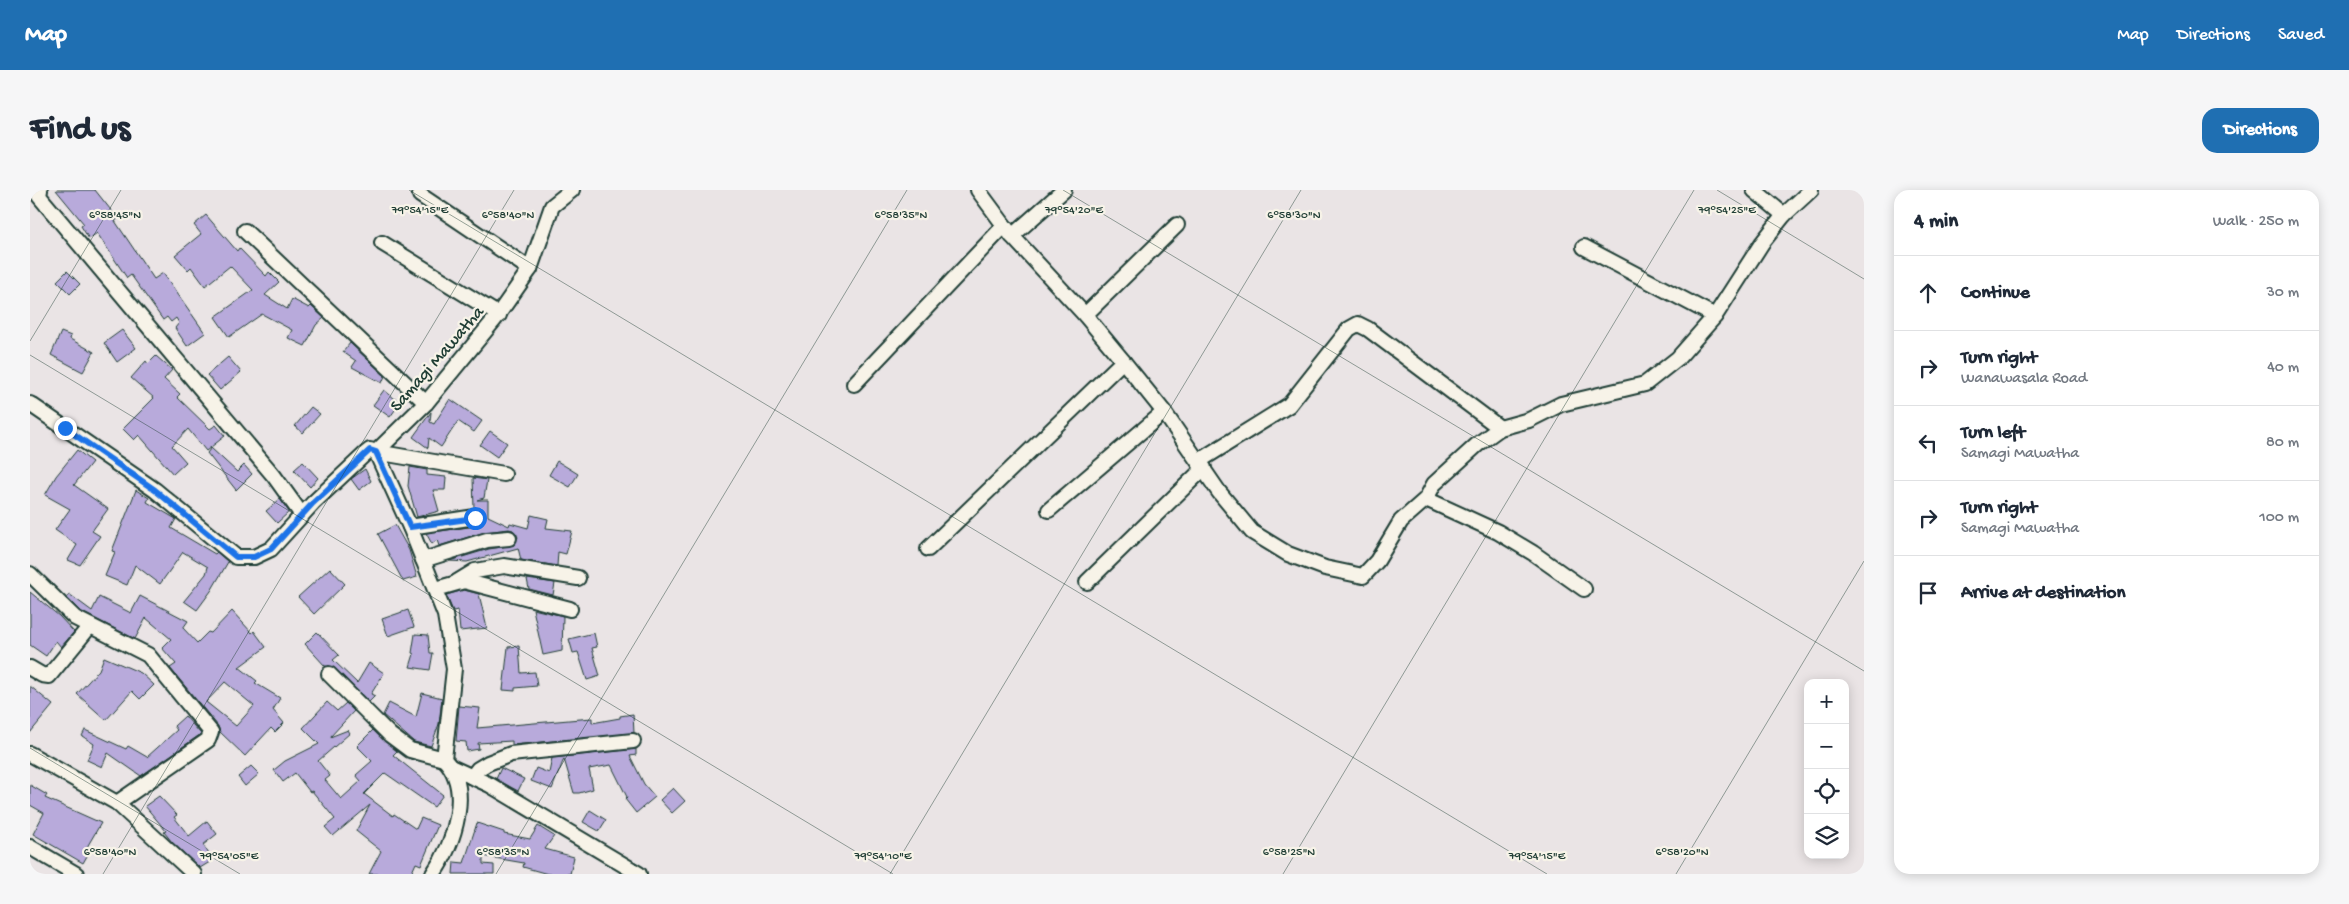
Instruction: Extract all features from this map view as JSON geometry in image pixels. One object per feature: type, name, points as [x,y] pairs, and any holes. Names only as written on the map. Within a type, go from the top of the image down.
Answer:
[{"type":"street","points":[[40,190],[39,196],[274,476],[302,515]]},
{"type":"street","name":"Samagi Mawatha","points":[[30,404],[155,490],[236,557],[254,557],[271,549],[302,515],[365,454],[370,450],[376,452],[426,403],[499,315],[530,269],[557,190]]},
{"type":"street","points":[[552,206],[572,190]]},
{"type":"street","points":[[978,190],[1008,231],[1085,315],[1164,412],[1219,492],[1252,532],[1288,554],[1325,568],[1363,576],[1377,561],[1401,521],[1426,499],[1434,484],[1478,444],[1500,428],[1529,420],[1561,404],[1645,384],[1678,358],[1715,316],[1762,243],[1784,215],[1811,190]]},
{"type":"street","points":[[854,384],[1008,231],[1064,190]]},
{"type":"street","points":[[1754,190],[1784,215]]},
{"type":"street","points":[[420,195],[530,269]]},
{"type":"street","points":[[1085,315],[1177,225]]},
{"type":"street","points":[[245,231],[426,403]]},
{"type":"street","points":[[382,243],[499,315]]},
{"type":"street","points":[[1584,247],[1715,316]]},
{"type":"street","points":[[1087,582],[1201,464],[1289,405],[1349,329],[1358,324],[1368,329],[1500,428]]},
{"type":"street","points":[[928,549],[1123,361]]},
{"type":"street","points":[[1049,510],[1164,412]]},
{"type":"street","points":[[376,452],[504,474]]},
{"type":"street","points":[[376,452],[436,589],[445,615],[454,669],[448,764],[458,790],[456,826],[433,874]]},
{"type":"street","points":[[1426,499],[1498,532],[1533,553],[1584,589]]},
{"type":"street","points":[[410,527],[475,518]]},
{"type":"street","points":[[423,560],[487,540],[509,538]]},
{"type":"street","points":[[436,589],[457,582],[475,571],[504,566],[578,578]]},
{"type":"street","points":[[30,574],[75,618],[148,655],[211,732],[208,740],[118,803]]},
{"type":"street","points":[[457,582],[464,582],[570,609]]},
{"type":"street","points":[[30,668],[42,675],[49,676],[90,626]]},
{"type":"street","points":[[329,674],[396,740],[410,750],[448,764],[490,785],[639,874]]},
{"type":"street","points":[[472,777],[478,769],[488,763],[511,754],[633,741]]},
{"type":"street","points":[[30,754],[118,803],[194,874]]},
{"type":"street","points":[[30,847],[76,874]]},
{"type":"building","points":[[56,190],[95,190],[118,219],[115,221],[154,279],[163,273],[205,333],[187,346],[175,328],[179,323],[176,318],[171,322],[167,317],[163,320],[131,275],[127,278],[97,233],[89,239],[81,226],[84,224]]},
{"type":"building","points":[[206,215],[237,251],[239,248],[266,276],[269,272],[279,282],[265,295],[287,309],[292,299],[309,308],[311,306],[324,318],[316,325],[305,346],[288,338],[292,330],[262,314],[229,337],[215,317],[253,290],[230,266],[205,286],[191,267],[188,270],[175,255],[201,234],[194,225]]},
{"type":"building","points":[[67,271],[80,284],[70,294],[57,281]]},
{"type":"building","points":[[122,330],[136,348],[117,362],[104,343]]},
{"type":"building","points":[[61,332],[71,336],[70,339],[94,352],[83,372],[51,355]]},
{"type":"building","points":[[350,343],[385,376],[382,383],[352,367],[356,361],[343,352]]},
{"type":"building","points":[[156,356],[172,370],[164,379],[180,394],[177,397],[210,429],[216,425],[225,436],[206,451],[188,429],[172,446],[186,462],[173,474],[139,435],[134,440],[123,429],[154,398],[131,378],[146,361],[148,364]]},
{"type":"building","points":[[228,357],[241,372],[220,390],[207,375]]},
{"type":"building","points":[[384,390],[400,403],[390,417],[373,405]]},
{"type":"building","points":[[450,399],[482,421],[474,432],[458,421],[441,447],[429,438],[428,448],[413,437],[431,412],[430,422],[434,424]]},
{"type":"building","points":[[311,407],[320,414],[303,433],[295,426]]},
{"type":"building","points":[[490,431],[507,443],[497,457],[480,445]]},
{"type":"building","points":[[211,448],[237,472],[244,465],[252,474],[236,490],[207,453]]},
{"type":"building","points":[[77,450],[92,462],[74,485],[108,509],[92,531],[100,536],[80,565],[68,560],[77,545],[55,530],[70,509],[45,495],[56,476]]},
{"type":"building","points":[[557,461],[578,474],[570,487],[549,475]]},
{"type":"building","points":[[303,462],[318,478],[310,487],[294,470]]},
{"type":"building","points":[[410,467],[427,470],[427,475],[446,477],[445,490],[433,490],[439,511],[417,517],[408,486]]},
{"type":"building","points":[[365,469],[371,481],[359,490],[351,479]]},
{"type":"building","points":[[473,478],[487,480],[484,498],[477,500],[488,500],[488,516],[509,526],[510,523],[528,528],[531,515],[548,519],[546,528],[572,531],[566,554],[558,552],[557,566],[521,560],[518,548],[467,562],[449,561],[489,549],[514,545],[518,537],[513,530],[509,529],[485,532],[439,546],[437,540],[432,544],[426,533],[476,526],[483,521],[482,512],[474,508]]},
{"type":"building","points":[[136,490],[149,498],[147,502],[176,519],[171,528],[215,554],[217,552],[228,562],[197,610],[184,601],[206,574],[208,567],[183,552],[160,584],[135,565],[127,585],[105,576],[115,552],[112,551]]},
{"type":"building","points":[[280,499],[289,512],[277,523],[266,511]]},
{"type":"building","points":[[395,525],[409,550],[417,577],[403,581],[378,534]]},
{"type":"building","points":[[330,568],[345,584],[314,614],[298,597]]},
{"type":"building","points":[[527,579],[555,583],[553,595],[529,589]]},
{"type":"building","points":[[464,590],[479,594],[487,628],[460,631],[458,610],[453,611],[446,595]]},
{"type":"building","points":[[30,592],[59,616],[74,632],[61,647],[56,641],[46,656],[30,645]]},
{"type":"building","points":[[69,594],[92,611],[99,597],[131,613],[140,596],[188,621],[183,628],[197,643],[208,632],[211,633],[232,611],[252,633],[254,631],[266,647],[239,667],[257,681],[255,683],[280,698],[273,710],[284,723],[275,732],[271,728],[245,756],[220,732],[218,726],[170,668],[176,664],[162,648],[171,639],[146,618],[135,639],[80,611],[67,598]],"holes":[[[225,682],[254,706],[236,726],[206,702]]]},
{"type":"building","points":[[533,609],[563,616],[562,651],[543,655]]},
{"type":"building","points":[[408,610],[414,627],[388,636],[382,619]]},
{"type":"building","points":[[317,632],[339,655],[333,660],[357,683],[369,663],[384,673],[371,694],[375,696],[369,702],[335,668],[325,666],[305,644]]},
{"type":"building","points":[[594,633],[597,647],[592,648],[600,676],[587,680],[578,652],[573,653],[569,639]]},
{"type":"building","points":[[415,634],[428,635],[430,653],[433,653],[430,670],[410,667],[414,654],[412,653]]},
{"type":"building","points":[[519,646],[521,673],[535,672],[537,686],[515,688],[515,691],[503,690],[508,647]]},
{"type":"building","points":[[104,657],[141,673],[154,685],[140,699],[132,691],[106,720],[77,694],[99,670]]},
{"type":"building","points":[[30,686],[53,705],[30,733]]},
{"type":"building","points":[[422,693],[442,698],[439,724],[431,746],[414,742],[383,715],[389,703],[416,717]]},
{"type":"building","points":[[327,702],[337,711],[346,703],[354,711],[330,737],[348,730],[350,733],[318,761],[330,776],[325,780],[341,799],[361,781],[356,775],[372,761],[357,746],[373,730],[397,751],[393,755],[443,795],[434,807],[385,773],[364,794],[393,816],[394,814],[416,829],[421,818],[438,825],[421,865],[416,863],[411,874],[369,874],[381,851],[356,831],[370,805],[333,836],[325,827],[335,819],[312,791],[310,792],[295,773],[283,782],[274,770],[285,761],[319,744],[303,728]]},
{"type":"building","points":[[459,706],[480,708],[477,728],[592,718],[592,723],[633,714],[634,733],[512,745],[512,741],[478,743],[479,749],[467,751],[466,742],[456,741]]},
{"type":"building","points":[[185,716],[201,734],[141,776],[108,753],[102,767],[87,760],[94,744],[82,736],[85,730],[126,749],[128,746],[147,757],[177,730],[174,726]]},
{"type":"building","points":[[636,749],[636,755],[630,756],[644,784],[655,797],[636,813],[625,799],[627,797],[611,765],[589,769],[593,789],[579,793],[574,793],[564,759],[552,789],[531,781],[536,768],[549,773],[552,758]]},
{"type":"building","points":[[251,766],[259,774],[245,786],[238,777]]},
{"type":"building","points":[[501,768],[524,779],[518,791],[496,779]]},
{"type":"building","points":[[30,785],[47,795],[45,798],[101,823],[87,847],[91,849],[83,863],[33,834],[44,813],[30,805]]},
{"type":"building","points":[[673,788],[685,801],[672,813],[660,800]]},
{"type":"building","points":[[159,796],[177,815],[174,817],[189,836],[207,821],[217,834],[203,845],[213,860],[200,868],[172,842],[164,832],[166,831],[145,806]]},
{"type":"building","points":[[590,810],[606,820],[599,831],[583,822]]},
{"type":"building","points":[[477,823],[504,832],[504,834],[530,839],[538,826],[554,836],[545,849],[574,857],[570,874],[548,874],[523,867],[524,863],[483,856],[483,864],[494,865],[494,874],[453,874],[454,862],[464,863]]},
{"type":"route","points":[[65,428],[155,490],[236,557],[254,557],[271,549],[313,503],[370,450],[376,452],[410,527],[475,518]]}]
